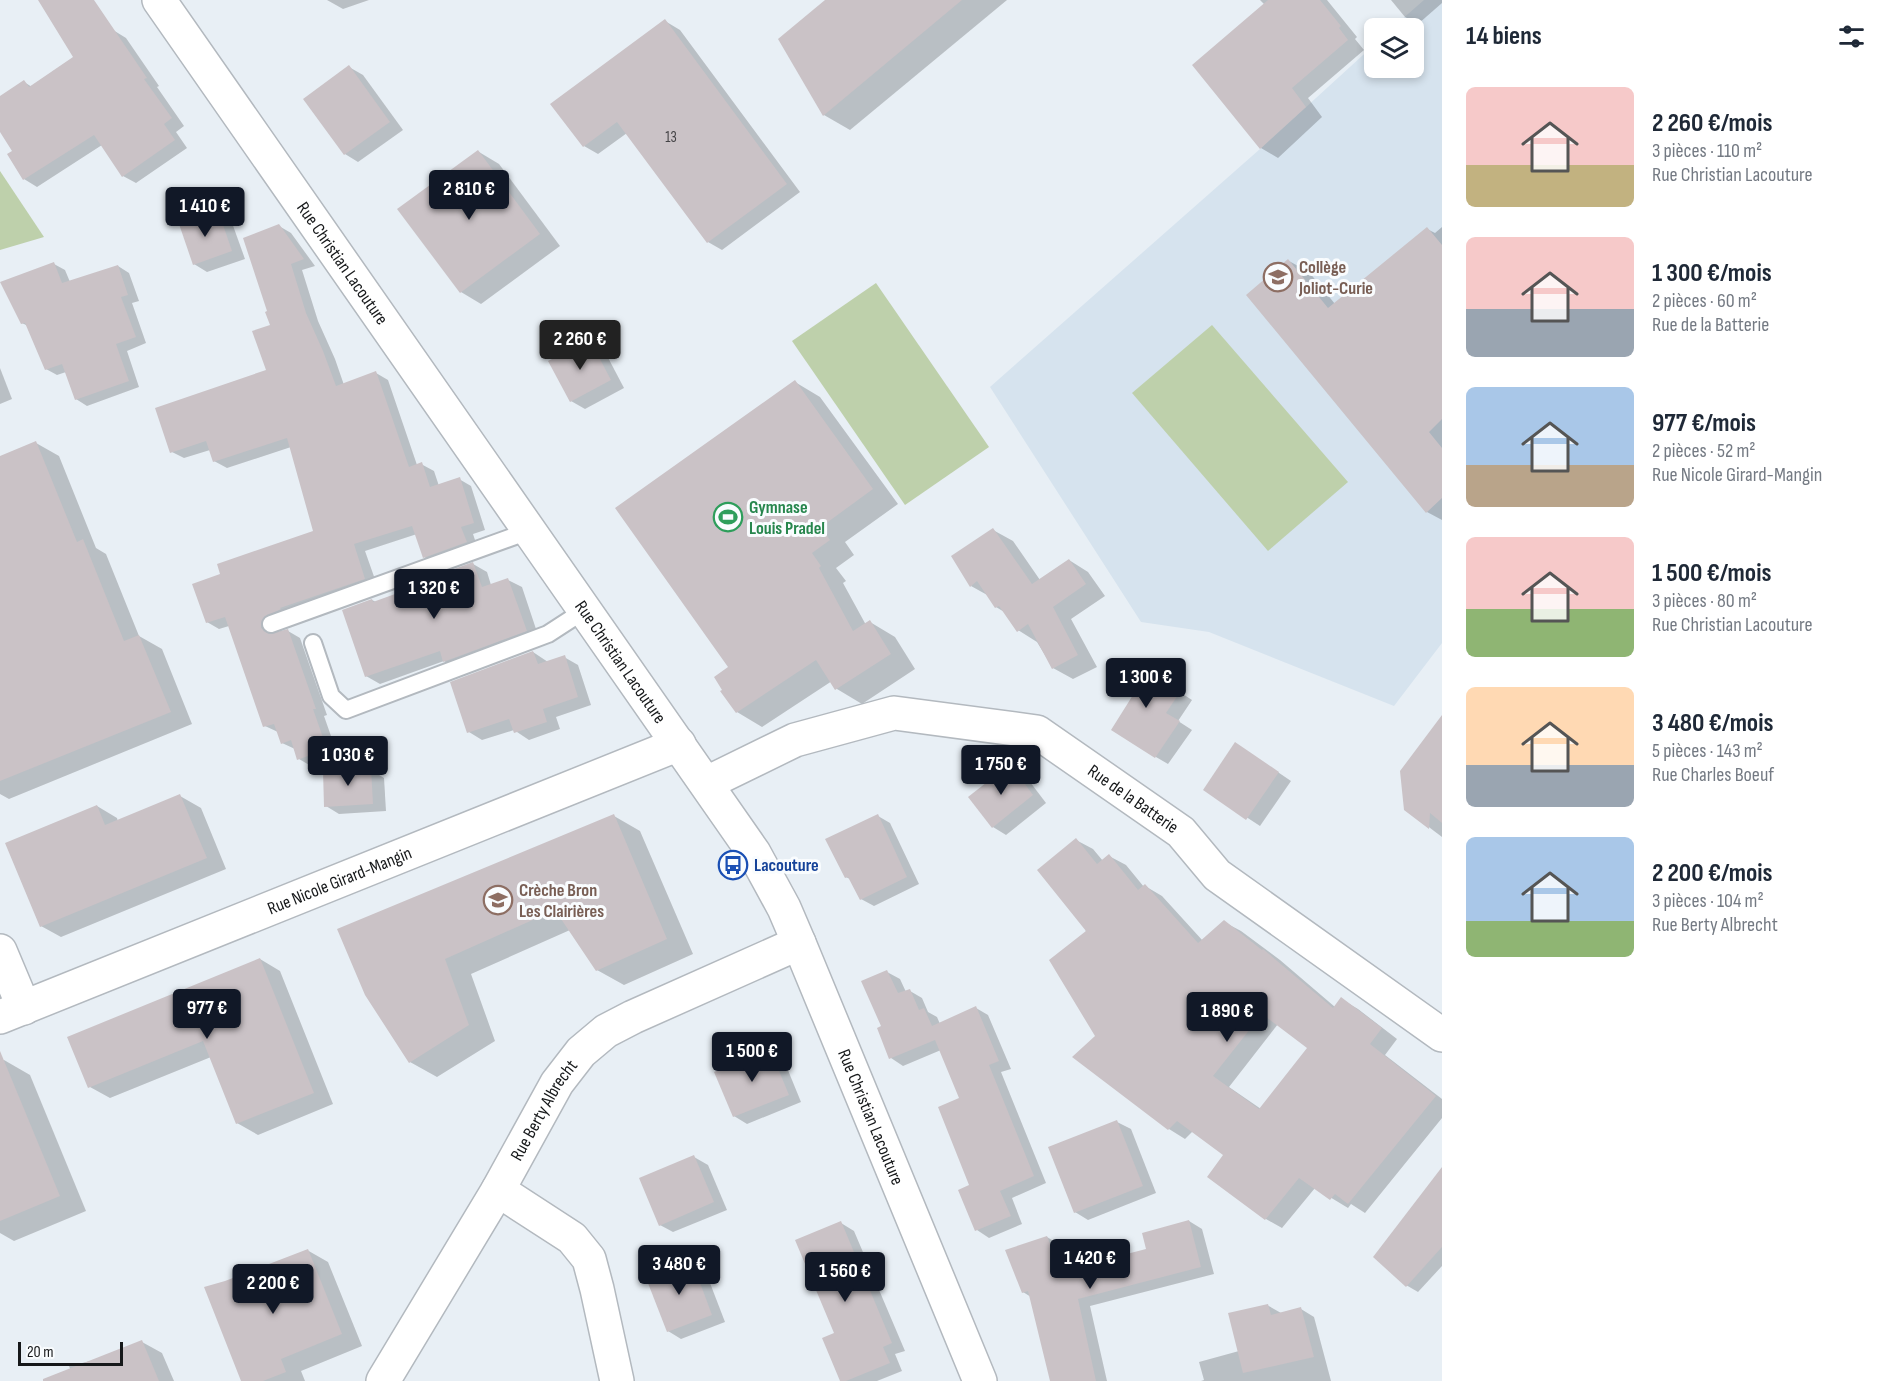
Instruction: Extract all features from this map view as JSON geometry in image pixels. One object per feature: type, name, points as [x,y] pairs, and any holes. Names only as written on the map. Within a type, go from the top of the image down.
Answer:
[{"type":"street","name":"Rue Christian Lacouture","points":[[159,0],[754,853],[799,943],[980,1381]]},
{"type":"street","name":"Rue de la Batterie","points":[[707,783],[795,740],[894,713],[1037,732],[1181,832],[1217,875],[1442,1035]]},
{"type":"street","name":"Rue Nicole Girard-Mangin","points":[[12,1013],[679,744]]},
{"type":"street","name":"Rue Berty Albrecht","points":[[383,1381],[498,1190],[557,1083],[581,1052],[606,1031],[633,1017],[799,943]]},
{"type":"street","points":[[0,951],[12,1013]]},
{"type":"street","points":[[498,1190],[572,1238],[589,1259],[616,1381]]},
{"type":"lane","points":[[271,624],[529,531]]},
{"type":"lane","points":[[313,644],[331,696],[346,710],[548,634],[585,610]]},
{"type":"shaded area","name":"Collège Joliot-Curie","points":[[1424,0],[1442,0],[1442,643],[1394,706],[1209,632],[1141,622],[990,387],[1364,54],[1364,78],[1424,78],[1424,18],[1403,18]]},
{"type":"green space","points":[[0,171],[44,237],[0,250]]},
{"type":"green space","points":[[876,283],[989,447],[905,505],[792,341]]},
{"type":"green space","points":[[1212,325],[1348,482],[1268,551],[1132,393]]},
{"type":"building","points":[[38,0],[94,0],[147,78],[144,79],[172,118],[164,124],[175,140],[122,177],[94,135],[23,180],[7,154],[12,151],[0,132],[0,96],[24,80],[29,87],[73,57]]},
{"type":"building","points":[[825,0],[962,0],[823,116],[778,39]]},
{"type":"building","points":[[1268,0],[1320,0],[1341,26],[1339,28],[1348,40],[1292,88],[1306,107],[1260,149],[1192,65]]},
{"type":"building","points":[[665,19],[787,184],[707,243],[617,122],[583,147],[550,104]]},
{"type":"building","points":[[349,65],[390,122],[344,155],[303,99]]},
{"type":"building","points":[[478,150],[540,234],[460,293],[397,209]]},
{"type":"building","points":[[218,210],[232,251],[193,265],[179,224]]},
{"type":"building","points":[[279,224],[304,259],[291,264],[306,313],[336,386],[376,371],[409,467],[422,462],[430,487],[460,477],[474,523],[461,527],[467,542],[423,558],[412,526],[354,544],[365,579],[280,608],[263,618],[261,628],[269,634],[288,629],[316,709],[313,709],[327,749],[297,760],[291,740],[281,744],[274,724],[263,727],[225,617],[206,623],[192,584],[220,574],[217,564],[313,531],[287,438],[213,462],[206,441],[170,453],[155,408],[266,370],[252,331],[270,325],[243,238]]},
{"type":"building","points":[[1427,227],[1442,245],[1442,419],[1429,432],[1442,448],[1442,498],[1426,513],[1246,295],[1288,259],[1328,308]]},
{"type":"building","points":[[54,262],[62,283],[118,265],[128,295],[121,297],[136,337],[116,344],[129,381],[75,400],[62,364],[45,370],[25,323],[21,324],[0,282]]},
{"type":"building","points":[[590,340],[611,380],[570,402],[548,361]]},
{"type":"building","name":"Gymnase Louis Pradel","points":[[795,380],[873,489],[821,527],[830,540],[812,553],[821,566],[819,568],[853,631],[870,620],[891,654],[835,690],[816,660],[736,713],[720,691],[722,690],[714,677],[728,667],[615,508]]},
{"type":"building","points":[[36,441],[77,542],[83,539],[124,641],[139,635],[171,712],[0,781],[0,456]]},
{"type":"building","points":[[993,528],[1032,584],[1069,559],[1086,584],[1053,607],[1078,655],[1052,669],[1028,624],[1017,632],[999,606],[995,608],[977,581],[970,587],[951,556]]},
{"type":"building","points":[[473,562],[482,587],[508,578],[527,631],[443,662],[440,651],[365,677],[342,610],[372,599],[373,602],[431,581],[430,578]]},
{"type":"building","points":[[533,651],[538,664],[565,655],[578,697],[543,709],[547,722],[514,733],[509,719],[467,733],[450,682]]},
{"type":"building","points":[[1133,662],[1180,692],[1166,713],[1180,721],[1155,758],[1111,730],[1133,695],[1113,681],[1125,664]]},
{"type":"building","points":[[1442,715],[1442,823],[1430,813],[1429,829],[1404,810],[1400,771]]},
{"type":"building","points":[[1235,742],[1279,772],[1246,820],[1203,790]]},
{"type":"building","points":[[1010,764],[1033,795],[992,828],[968,797]]},
{"type":"building","points":[[371,768],[373,804],[324,807],[323,770]]},
{"type":"building","points":[[180,794],[207,858],[40,927],[5,843],[97,805],[105,825]]},
{"type":"building","points":[[614,814],[667,939],[596,971],[555,910],[445,959],[469,1025],[409,1063],[365,995],[337,929]]},
{"type":"building","points":[[878,814],[907,877],[860,900],[848,877],[845,878],[825,839]]},
{"type":"building","points":[[1076,838],[1097,864],[1109,854],[1138,890],[1145,884],[1198,943],[1224,920],[1263,949],[1333,1008],[1341,997],[1382,1028],[1370,1044],[1436,1096],[1348,1204],[1335,1194],[1330,1200],[1299,1178],[1265,1220],[1207,1177],[1223,1155],[1177,1121],[1168,1130],[1072,1057],[1095,1036],[1049,960],[1086,931],[1037,870]],"holes":[[[1262,1014],[1307,1048],[1259,1109],[1213,1076]]]},
{"type":"building","points":[[260,958],[314,1093],[236,1124],[203,1041],[88,1088],[67,1037]]},
{"type":"building","points":[[887,970],[898,993],[910,989],[919,1010],[924,1008],[932,1026],[976,1006],[999,1061],[989,1065],[1034,1176],[1000,1191],[1011,1216],[975,1231],[958,1190],[969,1185],[938,1107],[959,1098],[935,1040],[889,1059],[877,1028],[881,1026],[861,981]]},
{"type":"building","points":[[770,1049],[789,1095],[733,1117],[714,1072]]},
{"type":"building","points":[[0,1051],[60,1196],[0,1221]]},
{"type":"building","points":[[1117,1120],[1143,1186],[1074,1213],[1048,1147]]},
{"type":"building","points":[[694,1155],[714,1202],[659,1226],[639,1178]]},
{"type":"building","points":[[1442,1167],[1442,1247],[1406,1287],[1373,1257]]},
{"type":"building","points":[[1189,1220],[1201,1267],[1078,1299],[1096,1381],[1050,1381],[1028,1291],[1022,1293],[1005,1250],[1047,1236],[1061,1271],[1146,1249],[1142,1233]]},
{"type":"building","points":[[841,1221],[892,1343],[883,1347],[890,1363],[846,1381],[840,1381],[822,1338],[834,1333],[795,1240]]},
{"type":"building","points":[[308,1249],[342,1334],[281,1359],[286,1372],[263,1381],[241,1381],[204,1287]]},
{"type":"building","points":[[692,1261],[712,1315],[667,1332],[646,1278]]},
{"type":"building","points":[[1268,1304],[1271,1315],[1301,1307],[1314,1357],[1243,1373],[1228,1313]]},
{"type":"building","points":[[142,1340],[159,1381],[43,1381],[43,1379]]},
{"type":"place","name":"Collège Joliot-Curie","points":[[1278,277]]},
{"type":"place","name":"Gymnase Louis Pradel","points":[[728,517]]},
{"type":"place","name":"Lacouture","points":[[733,865]]},
{"type":"place","name":"Crèche Bron Les Clairières","points":[[498,900]]}]
